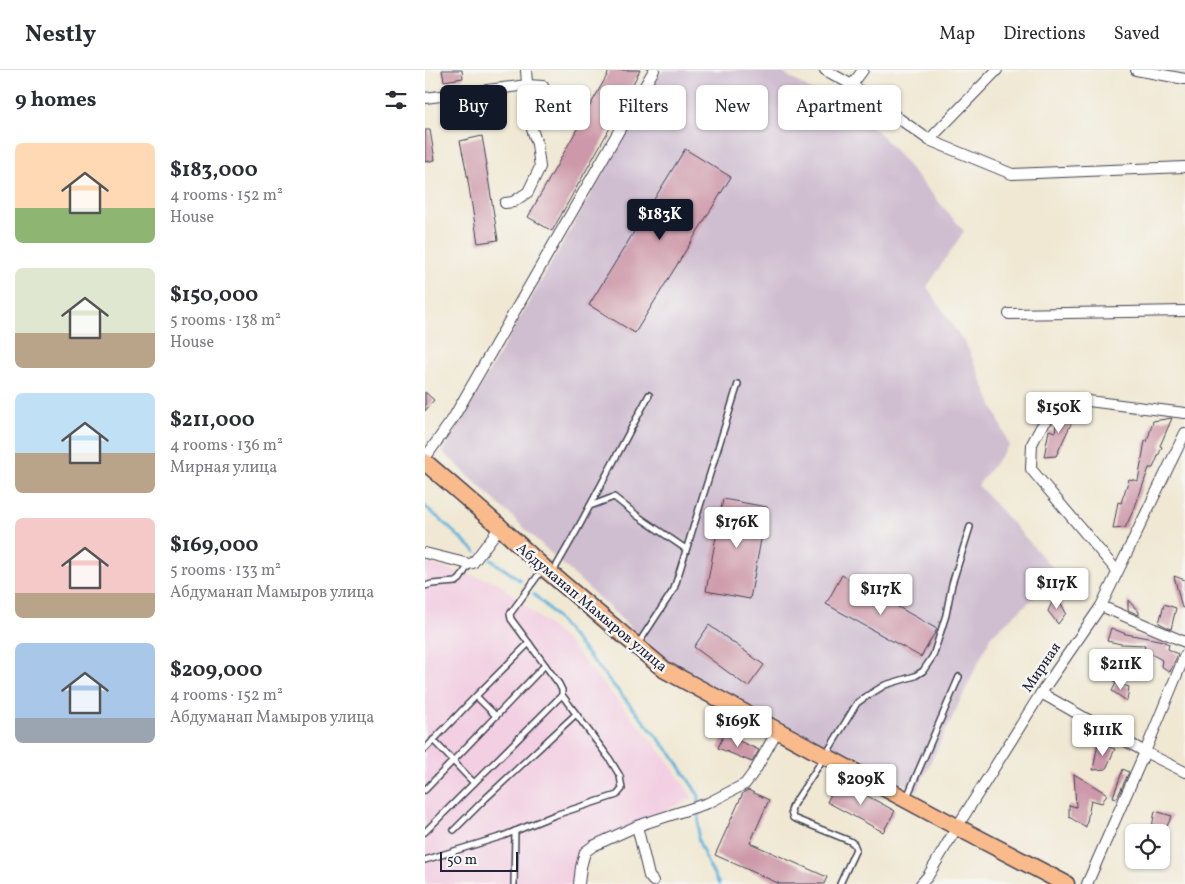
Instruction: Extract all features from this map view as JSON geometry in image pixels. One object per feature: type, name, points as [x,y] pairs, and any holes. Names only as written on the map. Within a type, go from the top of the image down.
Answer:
[{"type":"main road","name":"Абдуманап Мамыров улица","points":[[425,460],[548,571],[665,670],[1066,884]]},
{"type":"street","points":[[526,70],[527,85]]},
{"type":"street","points":[[425,460],[451,420],[654,70]]},
{"type":"street","points":[[825,70],[852,85],[863,70]]},
{"type":"street","points":[[929,140],[997,70]]},
{"type":"street","points":[[1136,70],[1185,79]]},
{"type":"street","points":[[425,98],[517,86]]},
{"type":"street","points":[[901,120],[929,140],[1012,174],[1185,167]]},
{"type":"street","points":[[505,203],[513,202],[528,192],[539,167],[537,144],[532,130]]},
{"type":"street","points":[[1009,314],[1185,311]]},
{"type":"street","points":[[1117,571],[1031,469],[1032,444],[1041,427],[1058,408],[1080,400],[1185,413]]},
{"type":"street","name":"Мирная","points":[[921,884],[928,876],[1041,693],[1101,606],[1185,433]]},
{"type":"street","points":[[425,553],[469,564],[473,563],[500,527]]},
{"type":"street","points":[[1101,606],[1185,642]]},
{"type":"street","points":[[1087,884],[1185,655]]},
{"type":"street","points":[[1041,693],[1145,752],[1185,772]]},
{"type":"street","points":[[579,884],[585,852],[593,846],[637,826],[708,803],[745,784],[756,770],[777,731]]},
{"type":"street","points":[[637,826],[649,876],[653,881]]},
{"type":"lane","points":[[637,646],[673,589],[739,384]]},
{"type":"lane","points":[[425,860],[503,836],[555,815],[604,800],[617,795],[622,789],[619,776],[609,758],[562,695],[559,684],[511,619],[510,614],[548,571],[590,506],[649,395]]},
{"type":"lane","points":[[590,506],[613,497],[639,517],[686,548]]},
{"type":"lane","points":[[840,884],[856,849],[854,844],[793,818],[791,811],[793,805],[857,703],[885,685],[915,676],[923,671],[933,656],[946,615],[952,584],[970,527]]},
{"type":"lane","points":[[425,586],[456,582],[469,564]]},
{"type":"lane","points":[[425,749],[529,643]]},
{"type":"lane","points":[[425,790],[545,665]]},
{"type":"lane","points":[[906,800],[959,677]]},
{"type":"lane","points":[[425,832],[562,695]]},
{"type":"lane","points":[[476,696],[496,716]]},
{"type":"lane","points":[[454,830],[576,714]]},
{"type":"lane","points":[[433,740],[474,783]]},
{"type":"lane","points":[[514,884],[515,831]]},
{"type":"shaded area","points":[[664,70],[778,70],[803,85],[778,85],[778,130],[876,130],[964,231],[927,287],[968,348],[1009,445],[978,485],[1059,575],[991,636],[917,791],[676,670],[443,452],[628,130],[686,130],[686,85],[654,85]]},
{"type":"shaded area","points":[[425,563],[497,582],[566,640],[659,749],[693,798],[581,848],[575,884],[425,884]]},
{"type":"building","points":[[442,70],[462,70],[463,78],[444,81]]},
{"type":"building","points":[[610,70],[640,70],[632,85],[602,85]]},
{"type":"building","points":[[600,88],[600,130],[609,130],[552,231],[528,217],[577,130],[590,130],[590,106]]},
{"type":"building","points":[[425,130],[430,130],[435,160],[425,162]]},
{"type":"building","points":[[482,136],[498,240],[478,243],[460,141]]},
{"type":"building","points":[[685,149],[731,177],[635,333],[589,305]]},
{"type":"building","points":[[425,392],[434,400],[425,411]]},
{"type":"building","points":[[1074,410],[1077,411],[1056,456],[1044,457],[1049,430],[1055,432],[1057,419],[1062,414]]},
{"type":"building","points":[[1172,418],[1160,446],[1162,447],[1153,468],[1149,468],[1125,528],[1113,529],[1118,502],[1121,503],[1129,479],[1138,481],[1145,441],[1147,442],[1153,421]]},
{"type":"building","points":[[723,499],[767,507],[750,599],[706,591]]},
{"type":"building","points":[[842,575],[937,629],[921,657],[826,604]]},
{"type":"building","points":[[1064,575],[1084,577],[1081,596],[1058,585]]},
{"type":"building","points":[[1174,576],[1185,580],[1185,607],[1182,608]]},
{"type":"building","points":[[1056,594],[1066,613],[1058,624],[1048,611]]},
{"type":"building","points":[[1128,600],[1139,612],[1139,615],[1128,610]]},
{"type":"building","points":[[1164,604],[1176,608],[1171,629],[1159,623]]},
{"type":"building","points":[[709,625],[764,665],[748,687],[694,647]]},
{"type":"building","points":[[1111,628],[1126,634],[1164,641],[1169,644],[1168,649],[1178,654],[1170,672],[1161,666],[1162,660],[1144,650],[1145,645],[1121,644],[1107,641]]},
{"type":"building","points":[[1119,659],[1126,664],[1116,683],[1111,675]]},
{"type":"building","points":[[1116,683],[1129,687],[1127,701],[1112,691]]},
{"type":"building","points":[[724,734],[759,750],[752,762],[718,748]]},
{"type":"building","points":[[1098,743],[1115,749],[1106,769],[1093,770]]},
{"type":"building","points":[[1123,769],[1129,772],[1117,798],[1113,797]]},
{"type":"building","points":[[1074,774],[1107,794],[1102,803],[1091,800],[1086,827],[1069,817],[1069,805],[1076,807]]},
{"type":"building","points":[[838,780],[895,811],[883,832],[827,802]]},
{"type":"building","points":[[748,790],[769,800],[750,843],[827,877],[824,884],[780,884],[715,855],[743,793]]},
{"type":"building","points":[[1155,811],[1172,816],[1168,824],[1153,824]]},
{"type":"waterway","points":[[425,506],[476,552]]},
{"type":"waterway","points":[[491,560],[520,580]]},
{"type":"waterway","points":[[534,594],[551,611],[673,756],[699,796],[699,803]]},
{"type":"waterway","points":[[699,809],[698,839],[707,862],[719,884]]}]
